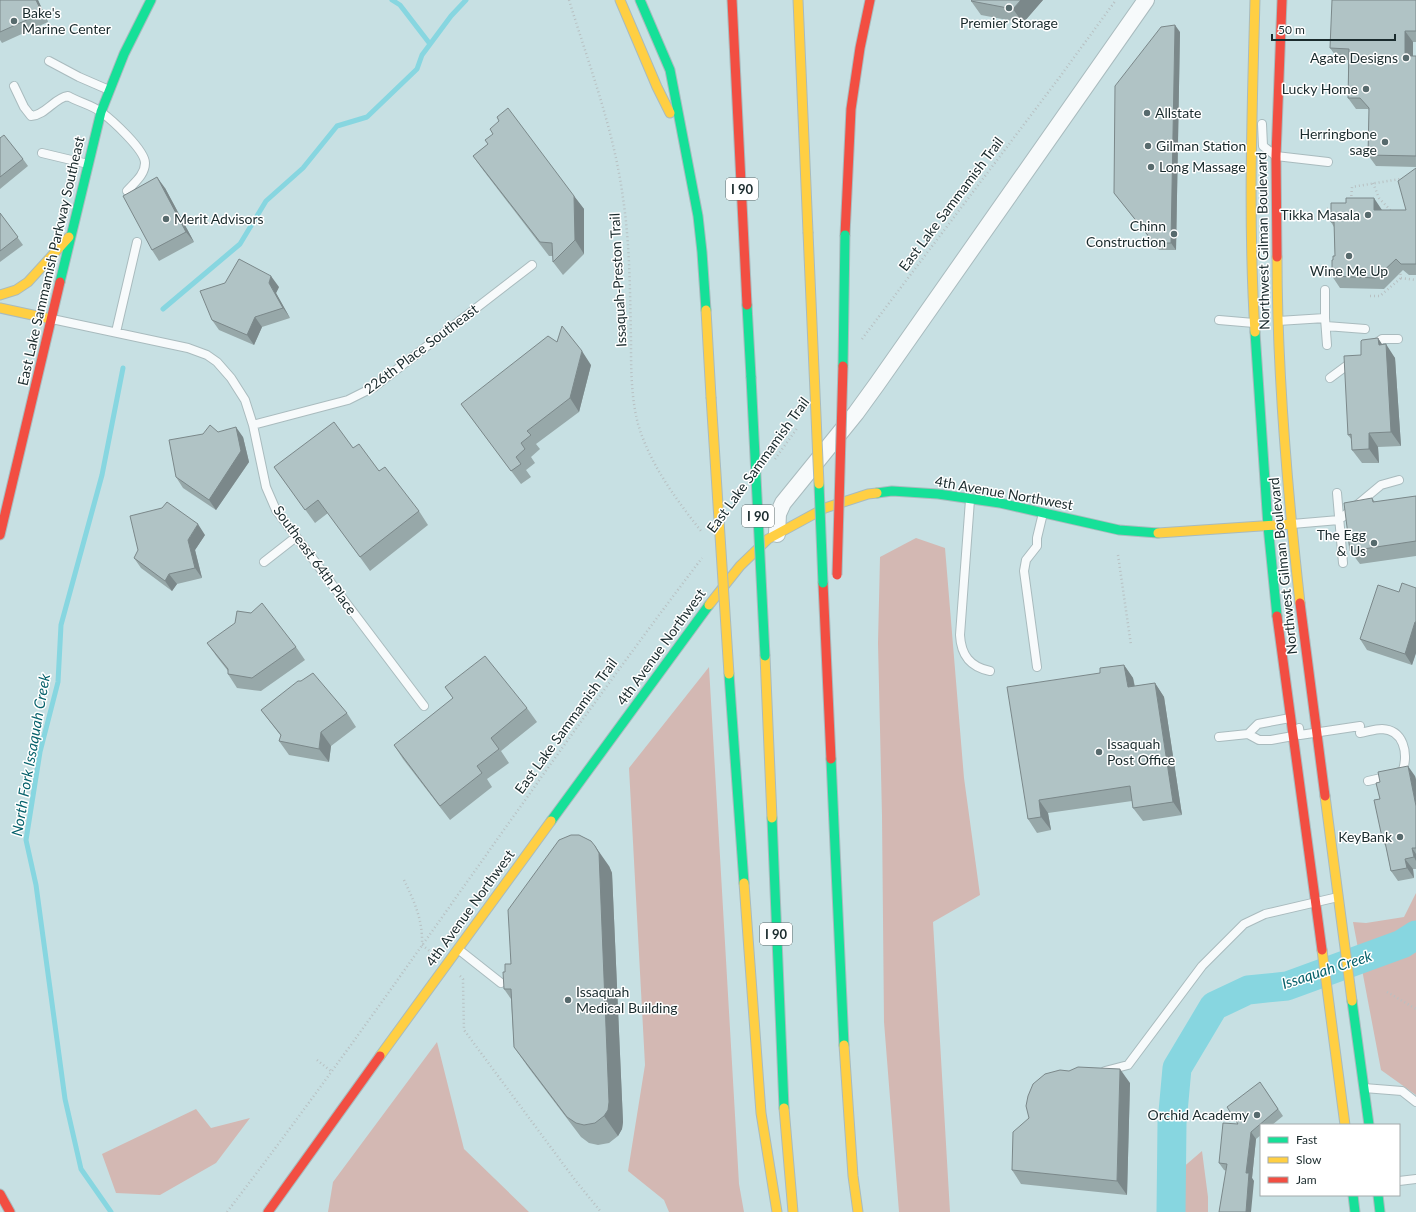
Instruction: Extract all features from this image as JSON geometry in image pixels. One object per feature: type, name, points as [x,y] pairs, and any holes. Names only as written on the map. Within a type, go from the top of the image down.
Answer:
[{"type":"main road","name":"East Lake Sammamish Parkway Southeast","points":[[0,535],[101,112],[124,54],[151,0]]},
{"type":"main road","points":[[620,0],[657,87],[683,137]]},
{"type":"main road","points":[[640,0],[670,70],[690,169],[699,223],[705,291],[729,674],[761,1113],[777,1212]]},
{"type":"main road","name":"I 90","points":[[732,0],[765,656],[783,1080],[793,1212]]},
{"type":"main road","points":[[798,0],[846,1079],[853,1176],[858,1212]]},
{"type":"main road","points":[[837,579],[842,436],[845,235],[851,109],[860,48],[870,0]]},
{"type":"main road","name":"Northwest Gilman Boulevard","points":[[1255,0],[1251,158],[1265,322],[1301,615],[1369,1124]]},
{"type":"main road","name":"Northwest Gilman Boulevard","points":[[1282,0],[1276,156],[1265,322],[1268,526],[1286,687],[1344,1124]]},
{"type":"main road","points":[[0,295],[16,290],[28,282],[71,234]]},
{"type":"main road","points":[[0,308],[51,319]]},
{"type":"main road","name":"4th Avenue Northwest","points":[[268,1212],[457,949],[709,604],[740,566],[768,539],[825,508],[868,494],[892,491],[924,492],[1000,503],[1119,530],[1156,533],[1291,524]]},
{"type":"main road","points":[[829,710],[834,631]]},
{"type":"main road","points":[[0,1194],[10,1212]]},
{"type":"main road","points":[[1353,1196],[1355,1212]]},
{"type":"main road","points":[[1378,1196],[1380,1212]]},
{"type":"street","points":[[777,534],[778,514],[783,503],[877,384],[1146,0]]},
{"type":"lane","points":[[49,61],[79,77],[110,90]]},
{"type":"lane","points":[[14,86],[24,107],[31,116],[40,114],[57,101],[68,96],[101,112],[134,143],[144,157],[145,164],[142,175],[127,191]]},
{"type":"lane","points":[[1252,101],[1262,121],[1263,146],[1276,156],[1328,162]]},
{"type":"lane","points":[[42,153],[88,164]]},
{"type":"lane","points":[[116,332],[137,242]]},
{"type":"lane","name":"226th Place Southeast","points":[[253,425],[348,400],[374,387],[532,265]]},
{"type":"lane","points":[[1325,290],[1327,345]]},
{"type":"lane","name":"Southeast 64th Place","points":[[51,319],[188,348],[207,355],[217,362],[245,400],[253,425],[266,487],[276,510],[424,706]]},
{"type":"lane","points":[[1219,320],[1325,322],[1365,329]]},
{"type":"lane","points":[[1330,378],[1382,339],[1398,339]]},
{"type":"lane","points":[[1291,524],[1339,520],[1381,485],[1399,480]]},
{"type":"lane","points":[[1337,493],[1344,563]]},
{"type":"lane","points":[[970,499],[960,643],[962,651],[967,659],[976,666],[990,671]]},
{"type":"lane","points":[[1037,667],[1024,572],[1026,560],[1037,546],[1037,538],[1043,513]]},
{"type":"lane","points":[[264,562],[296,537]]},
{"type":"lane","points":[[1286,687],[1295,704],[1300,735],[1317,732],[1383,729],[1392,732],[1402,740],[1405,762],[1403,770],[1394,775],[1368,780]]},
{"type":"lane","points":[[1248,734],[1258,724],[1290,718]]},
{"type":"lane","points":[[1219,737],[1248,734],[1260,740],[1271,740],[1293,736]]},
{"type":"lane","points":[[1105,1071],[1128,1065],[1202,966],[1244,924],[1264,914],[1339,897]]},
{"type":"lane","points":[[457,949],[502,983]]},
{"type":"lane","points":[[1364,1088],[1402,1091],[1416,1102]]},
{"type":"lane","points":[[1400,1181],[1416,1179]]},
{"type":"path","name":"Issaquah-Preston Trail","points":[[569,0],[608,124],[617,162],[623,200],[628,254],[632,385],[638,425],[660,474],[671,492],[702,533]]},
{"type":"path","name":"East Lake Sammamish Trail","points":[[859,344],[1116,0]]},
{"type":"path","points":[[1351,201],[1352,187],[1409,177]]},
{"type":"path","points":[[1373,184],[1379,198],[1395,215]]},
{"type":"path","points":[[1327,209],[1335,208]]},
{"type":"path","points":[[1400,270],[1401,278]]},
{"type":"path","points":[[1370,296],[1380,296],[1401,278],[1416,280]]},
{"type":"path","name":"East Lake Sammamish Trail","points":[[771,464],[798,426]]},
{"type":"path","points":[[1118,555],[1131,645]]},
{"type":"path","name":"East Lake Sammamish Trail","points":[[227,1212],[332,1072],[562,749],[702,558]]},
{"type":"path","points":[[404,880],[414,902],[423,931],[422,945],[436,956]]},
{"type":"path","points":[[463,979],[464,1030],[575,1180],[601,1212]]},
{"type":"path","points":[[1387,992],[1416,1009]]},
{"type":"path","points":[[317,1060],[332,1072]]},
{"type":"shaded area","points":[[916,538],[945,548],[964,778],[980,895],[933,922],[950,1212],[899,1212],[884,1022],[882,816],[878,643],[880,557]]},
{"type":"shaded area","points":[[709,667],[739,1184],[744,1212],[669,1212],[664,1200],[628,1171],[645,1065],[629,768]]},
{"type":"shaded area","points":[[1416,893],[1416,1095],[1381,1070],[1353,922],[1366,923],[1404,917]]},
{"type":"shaded area","points":[[437,1042],[464,1149],[529,1212],[328,1212],[333,1182]]},
{"type":"shaded area","points":[[196,1109],[211,1128],[250,1118],[216,1163],[160,1195],[116,1193],[102,1154]]},
{"type":"shaded area","points":[[1202,1151],[1208,1197],[1208,1212],[1157,1212],[1159,1188]]},
{"type":"building","points":[[0,0],[36,0],[42,13],[0,32]]},
{"type":"building","points":[[1021,0],[1013,9],[971,1]]},
{"type":"building","points":[[1332,0],[1416,0],[1416,31],[1405,31],[1405,56],[1416,56],[1416,156],[1368,155],[1369,108],[1360,98],[1348,98],[1349,49],[1330,48]]},
{"type":"building","name":"Gilman Station","points":[[1175,25],[1171,243],[1154,243],[1114,193],[1115,86],[1161,27]]},
{"type":"building","points":[[508,108],[574,196],[575,240],[553,262],[552,243],[540,242],[473,156],[488,144],[485,140],[493,134],[490,129],[499,121],[497,117]]},
{"type":"building","points":[[4,135],[23,159],[0,177],[0,138]]},
{"type":"building","points":[[1416,168],[1416,264],[1401,264],[1396,259],[1376,278],[1332,276],[1332,260],[1333,256],[1335,256],[1334,222],[1331,222],[1331,203],[1346,203],[1346,198],[1374,198],[1374,210],[1406,210],[1398,181]]},
{"type":"building","points":[[157,177],[186,232],[152,250],[123,196]]},
{"type":"building","points":[[0,213],[18,237],[0,251]]},
{"type":"building","points":[[239,259],[271,276],[269,283],[283,308],[255,317],[247,335],[212,320],[200,291],[225,283]]},
{"type":"building","points":[[562,326],[582,351],[570,398],[527,431],[531,435],[521,443],[525,449],[516,457],[521,464],[511,471],[461,404],[548,336],[557,342]]},
{"type":"building","points":[[1378,338],[1379,345],[1386,344],[1391,432],[1369,433],[1369,449],[1352,450],[1351,434],[1348,435],[1344,356],[1361,355],[1362,340]]},
{"type":"building","points":[[334,422],[353,448],[359,444],[379,471],[385,467],[419,511],[360,557],[318,500],[305,510],[274,467]]},
{"type":"building","points":[[210,425],[218,432],[236,427],[241,451],[209,500],[176,477],[169,440],[203,434]]},
{"type":"building","points":[[1416,496],[1416,541],[1350,551],[1344,503],[1372,498],[1373,502]]},
{"type":"building","points":[[167,502],[198,524],[188,540],[195,568],[169,574],[165,581],[134,558],[138,550],[130,516],[162,508]]},
{"type":"building","points":[[1402,583],[1416,588],[1416,622],[1405,654],[1360,639],[1378,585],[1399,592]]},
{"type":"building","points":[[262,603],[296,647],[252,678],[228,674],[228,669],[207,643],[235,623],[237,611],[251,613]]},
{"type":"building","points":[[485,656],[527,708],[491,738],[499,749],[477,766],[482,773],[440,806],[394,745],[453,698],[445,687]]},
{"type":"building","name":"Issaquah Post Office","points":[[1124,665],[1128,687],[1155,683],[1173,802],[1133,808],[1130,786],[1039,800],[1041,817],[1028,819],[1007,687],[1100,673],[1100,668]]},
{"type":"building","points":[[313,673],[347,713],[321,732],[319,749],[279,741],[281,735],[261,710],[298,681],[301,681]]},
{"type":"building","points":[[1408,766],[1416,806],[1416,848],[1412,848],[1414,857],[1405,859],[1407,868],[1391,871],[1374,800],[1380,799],[1376,783],[1380,782],[1378,772]]},
{"type":"building","name":"Issaquah Medical Building","points":[[571,835],[579,835],[591,841],[599,853],[609,1102],[608,1110],[604,1116],[595,1123],[584,1125],[576,1123],[567,1117],[514,1047],[511,989],[504,989],[503,972],[505,972],[505,964],[511,964],[508,910],[559,840]]},
{"type":"building","points":[[1078,1067],[1120,1069],[1117,1181],[1012,1170],[1013,1132],[1029,1118],[1026,1106],[1033,1084],[1045,1074],[1060,1070],[1069,1071]]},
{"type":"building","points":[[1260,1082],[1278,1109],[1251,1132],[1246,1173],[1249,1173],[1246,1212],[1219,1212],[1227,1164],[1219,1163],[1223,1123],[1238,1124],[1227,1107]]},
{"type":"waterway","name":"North Fork Issaquah Creek","points":[[392,0],[400,5],[430,44]]},
{"type":"waterway","name":"North Fork Issaquah Creek","points":[[163,309],[240,244],[266,201],[303,168],[337,126],[367,117],[417,69],[422,55],[451,16],[466,0]]},
{"type":"waterway","name":"North Fork Issaquah Creek","points":[[111,1212],[81,1169],[65,1099],[36,885],[26,840],[40,752],[58,682],[61,625],[102,475],[123,368]]},
{"type":"waterway","name":"Issaquah Creek","points":[[1171,1212],[1172,1123],[1177,1068],[1214,1006],[1248,990],[1287,986],[1402,944],[1416,935]]},
{"type":"traffic: fast","points":[[60,282],[101,112],[124,54],[151,0]]},
{"type":"traffic: fast","points":[[640,0],[670,70],[698,216],[706,310]]},
{"type":"traffic: fast","points":[[843,366],[845,235]]},
{"type":"traffic: fast","points":[[747,305],[751,377]]},
{"type":"traffic: fast","points":[[1255,332],[1268,526],[1277,616]]},
{"type":"traffic: fast","points":[[751,377],[765,656]]},
{"type":"traffic: fast","points":[[819,484],[823,583]]},
{"type":"traffic: fast","points":[[877,493],[892,491],[938,494],[1000,503],[1119,530],[1158,533]]},
{"type":"traffic: fast","points":[[551,821],[709,605]]},
{"type":"traffic: fast","points":[[729,674],[744,883]]},
{"type":"traffic: fast","points":[[831,759],[844,1045]]},
{"type":"traffic: fast","points":[[772,818],[784,1108]]},
{"type":"traffic: fast","points":[[1352,1001],[1369,1124]]},
{"type":"traffic: fast","points":[[1353,1196],[1355,1212]]},
{"type":"traffic: fast","points":[[1378,1196],[1380,1212]]},
{"type":"traffic: slow","points":[[620,0],[657,87],[670,113]]},
{"type":"traffic: slow","points":[[798,0],[808,232]]},
{"type":"traffic: slow","points":[[1255,0],[1251,208],[1255,332]]},
{"type":"traffic: slow","points":[[808,232],[819,484]]},
{"type":"traffic: slow","points":[[0,295],[16,290],[28,282],[69,237]]},
{"type":"traffic: slow","points":[[1277,257],[1277,300],[1281,387],[1291,517],[1300,603]]},
{"type":"traffic: slow","points":[[0,308],[51,319]]},
{"type":"traffic: slow","points":[[706,310],[711,397]]},
{"type":"traffic: slow","points":[[711,397],[729,674]]},
{"type":"traffic: slow","points":[[709,605],[740,566],[768,539],[825,508],[868,494],[877,493]]},
{"type":"traffic: slow","points":[[1158,533],[1291,524]]},
{"type":"traffic: slow","points":[[765,656],[772,818]]},
{"type":"traffic: slow","points":[[1325,796],[1352,1001]]},
{"type":"traffic: slow","points":[[380,1056],[551,821]]},
{"type":"traffic: slow","points":[[744,883],[761,1113],[777,1212]]},
{"type":"traffic: slow","points":[[1322,950],[1345,1124]]},
{"type":"traffic: slow","points":[[844,1045],[853,1176],[858,1212]]},
{"type":"traffic: slow","points":[[784,1108],[793,1212]]},
{"type":"traffic: jam","points":[[732,0],[747,305]]},
{"type":"traffic: jam","points":[[845,235],[851,109],[860,48],[870,0]]},
{"type":"traffic: jam","points":[[1277,257],[1276,156],[1282,0]]},
{"type":"traffic: jam","points":[[0,535],[60,282]]},
{"type":"traffic: jam","points":[[837,575],[843,366]]},
{"type":"traffic: jam","points":[[823,583],[831,759]]},
{"type":"traffic: jam","points":[[1300,603],[1325,796]]},
{"type":"traffic: jam","points":[[1277,616],[1322,950]]},
{"type":"traffic: jam","points":[[268,1212],[380,1056]]},
{"type":"traffic: jam","points":[[0,1194],[10,1212]]},
{"type":"place","name":"Premier Storage","points":[[1009,8]]},
{"type":"place","name":"Bake's Marine Center","points":[[14,21]]},
{"type":"place","name":"Agate Designs","points":[[1406,58]]},
{"type":"place","name":"Lucky Home","points":[[1366,89]]},
{"type":"place","name":"Allstate","points":[[1147,113]]},
{"type":"place","name":"Herringbone sage","points":[[1385,142]]},
{"type":"place","name":"Gilman Station","points":[[1148,146]]},
{"type":"place","name":"Long Massage","points":[[1151,167]]},
{"type":"place","name":"Tikka Masala","points":[[1368,215]]},
{"type":"place","name":"Merit Advisors","points":[[166,219]]},
{"type":"place","name":"Chinn Construction","points":[[1174,234]]},
{"type":"place","name":"Wine Me Up","points":[[1349,256]]},
{"type":"place","name":"The Egg & Us","points":[[1374,543]]},
{"type":"place","name":"Issaquah Post Office","points":[[1099,752]]},
{"type":"place","name":"KeyBank","points":[[1400,837]]},
{"type":"place","name":"Issaquah Medical Building","points":[[568,1000]]},
{"type":"place","name":"Orchid Academy","points":[[1257,1115]]}]
